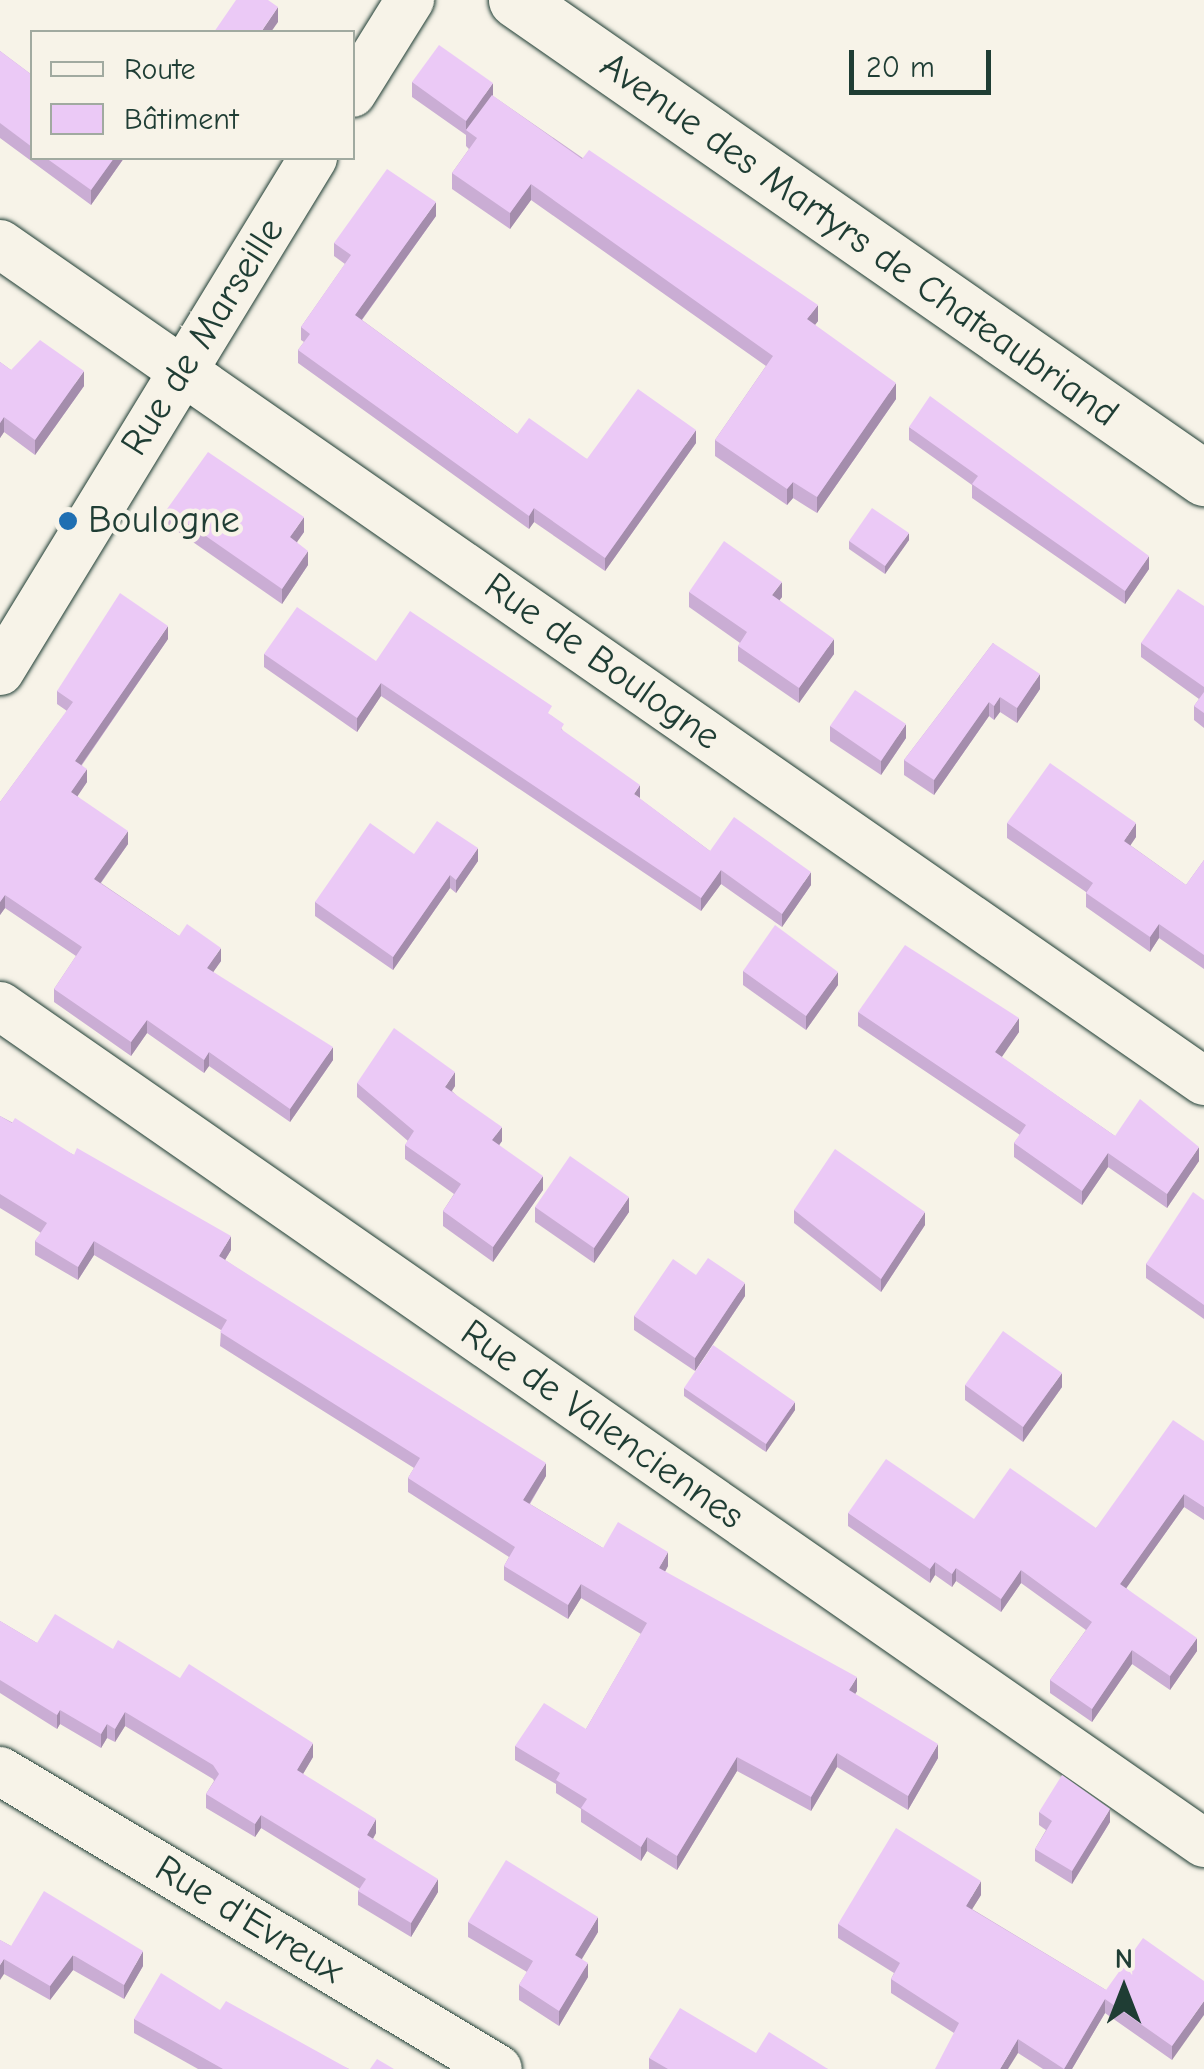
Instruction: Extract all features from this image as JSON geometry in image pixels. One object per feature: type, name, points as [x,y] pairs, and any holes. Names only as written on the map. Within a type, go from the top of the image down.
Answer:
[{"type":"street","points":[[355,89],[410,0]]},
{"type":"street","name":"Avenue des Martyrs de Chateaubriand","points":[[516,0],[1204,478]]},
{"type":"street","name":"Rue de Marseille","points":[[0,671],[312,160]]},
{"type":"street","name":"Rue de Boulogne","points":[[0,244],[1204,1080]]},
{"type":"street","name":"Rue de Valenciennes","points":[[0,1006],[1204,1843]]},
{"type":"street","name":"Rue d'Evreux","points":[[0,1771],[498,2069]]},
{"type":"building","points":[[236,0],[268,0],[278,7],[262,30],[215,30]]},
{"type":"building","points":[[439,45],[493,83],[466,121],[412,82]]},
{"type":"building","points":[[0,51],[30,74],[30,146],[0,123]]},
{"type":"building","points":[[492,95],[582,159],[589,150],[818,305],[807,319],[896,383],[817,497],[793,482],[787,489],[715,440],[773,356],[531,184],[510,213],[452,173],[477,138],[466,130]]},
{"type":"building","points":[[49,160],[113,160],[91,190]]},
{"type":"building","points":[[387,169],[436,202],[355,315],[517,434],[529,418],[587,459],[638,389],[696,430],[605,558],[534,508],[529,516],[298,350],[310,334],[301,327],[351,255],[334,243]]},
{"type":"building","points":[[40,340],[84,371],[35,440],[4,417],[0,423],[0,362],[11,370]]},
{"type":"building","points":[[930,396],[1149,556],[1125,591],[972,484],[978,476],[909,427]]},
{"type":"building","points":[[208,452],[304,517],[290,537],[308,551],[282,589],[167,509]]},
{"type":"building","points":[[872,508],[909,533],[885,566],[849,541]]},
{"type":"building","points":[[724,541],[782,582],[772,595],[834,639],[799,688],[738,646],[747,632],[689,592]]},
{"type":"building","points":[[1178,589],[1204,606],[1204,687],[1141,643]]},
{"type":"building","points":[[120,593],[168,626],[75,761],[87,769],[71,792],[128,831],[94,879],[179,936],[187,924],[221,948],[207,968],[333,1047],[290,1109],[209,1052],[204,1060],[147,1020],[131,1042],[54,989],[82,947],[5,895],[0,902],[0,802],[73,702],[57,691]]},
{"type":"building","points":[[297,607],[376,661],[410,611],[552,706],[548,713],[564,724],[561,729],[640,785],[634,794],[710,851],[734,817],[811,872],[782,914],[721,870],[701,898],[381,683],[357,718],[264,654]]},
{"type":"building","points":[[993,643],[1040,674],[1017,708],[1000,697],[994,706],[989,702],[934,780],[904,760]]},
{"type":"building","points":[[855,690],[906,724],[881,761],[830,726]]},
{"type":"building","points":[[1204,692],[1204,713],[1194,706]]},
{"type":"building","points":[[1050,763],[1136,823],[1124,841],[1186,885],[1204,860],[1204,955],[1159,924],[1150,937],[1086,893],[1093,883],[1007,823]]},
{"type":"building","points":[[437,821],[478,848],[456,880],[450,875],[393,957],[315,902],[370,823],[414,854]]},
{"type":"building","points":[[775,925],[838,972],[806,1016],[743,971]]},
{"type":"building","points":[[905,945],[1019,1018],[995,1052],[1115,1136],[1140,1099],[1199,1147],[1167,1194],[1108,1153],[1082,1191],[1014,1143],[1026,1125],[858,1012]]},
{"type":"building","points":[[394,1028],[455,1072],[445,1087],[502,1127],[492,1140],[543,1176],[493,1247],[443,1211],[461,1184],[405,1145],[414,1131],[357,1083]]},
{"type":"building","points":[[0,1116],[12,1123],[15,1118],[74,1155],[77,1148],[231,1236],[219,1256],[546,1463],[523,1500],[603,1548],[618,1522],[668,1552],[659,1568],[857,1677],[849,1690],[938,1744],[908,1796],[837,1753],[811,1797],[737,1757],[677,1856],[647,1837],[641,1847],[581,1808],[587,1799],[556,1780],[560,1773],[515,1746],[544,1703],[586,1729],[647,1623],[581,1584],[568,1605],[504,1566],[515,1547],[408,1478],[420,1458],[220,1332],[227,1320],[94,1241],[78,1267],[35,1241],[47,1223],[0,1194]]},
{"type":"building","points":[[835,1149],[925,1212],[881,1279],[794,1210]]},
{"type":"building","points":[[570,1156],[629,1197],[594,1248],[535,1207]]},
{"type":"building","points":[[1193,1192],[1204,1200],[1204,1305],[1146,1264]]},
{"type":"building","points":[[708,1258],[745,1283],[695,1358],[634,1316],[673,1259],[696,1275]]},
{"type":"building","points":[[1003,1331],[1062,1373],[1023,1427],[965,1385]]},
{"type":"building","points":[[713,1345],[795,1402],[766,1444],[684,1388]]},
{"type":"building","points":[[1173,1420],[1204,1441],[1204,1507],[1184,1494],[1120,1584],[1197,1638],[1170,1676],[1132,1650],[1092,1709],[1050,1680],[1092,1622],[1021,1570],[1001,1599],[956,1568],[952,1574],[935,1562],[930,1569],[848,1513],[886,1459],[974,1519],[1010,1468],[1096,1528]]},
{"type":"building","points":[[55,1614],[113,1649],[118,1640],[180,1678],[189,1664],[313,1743],[297,1770],[376,1819],[367,1835],[438,1879],[411,1923],[358,1891],[366,1879],[261,1815],[255,1824],[206,1794],[219,1774],[213,1765],[125,1712],[115,1729],[107,1724],[101,1734],[60,1710],[57,1715],[0,1680],[0,1621],[37,1643]]},
{"type":"building","points":[[1062,1775],[1110,1809],[1072,1871],[1035,1849],[1052,1821],[1039,1812]]},
{"type":"building","points":[[896,1828],[981,1881],[966,1906],[1106,1990],[1143,1938],[1204,1981],[1204,2001],[1172,2046],[1105,1999],[1064,2069],[1018,2039],[1000,2069],[935,2069],[959,2023],[891,1979],[900,1963],[838,1924]]},
{"type":"building","points":[[506,1860],[598,1917],[575,1955],[588,1963],[559,2011],[519,1985],[533,1961],[468,1922]]},
{"type":"building","points":[[44,1891],[143,1951],[124,1985],[73,1955],[50,1986],[4,1959],[0,1965],[0,1940],[11,1946]]},
{"type":"building","points":[[161,1973],[220,2010],[226,2001],[349,2069],[223,2069],[134,2019]]},
{"type":"building","points":[[680,2008],[756,2053],[769,2032],[828,2069],[668,2069],[649,2058]]},
{"type":"building","points":[[377,2059],[394,2069],[370,2069]]},
{"type":"place","name":"Boulogne","points":[[68,521]]}]
